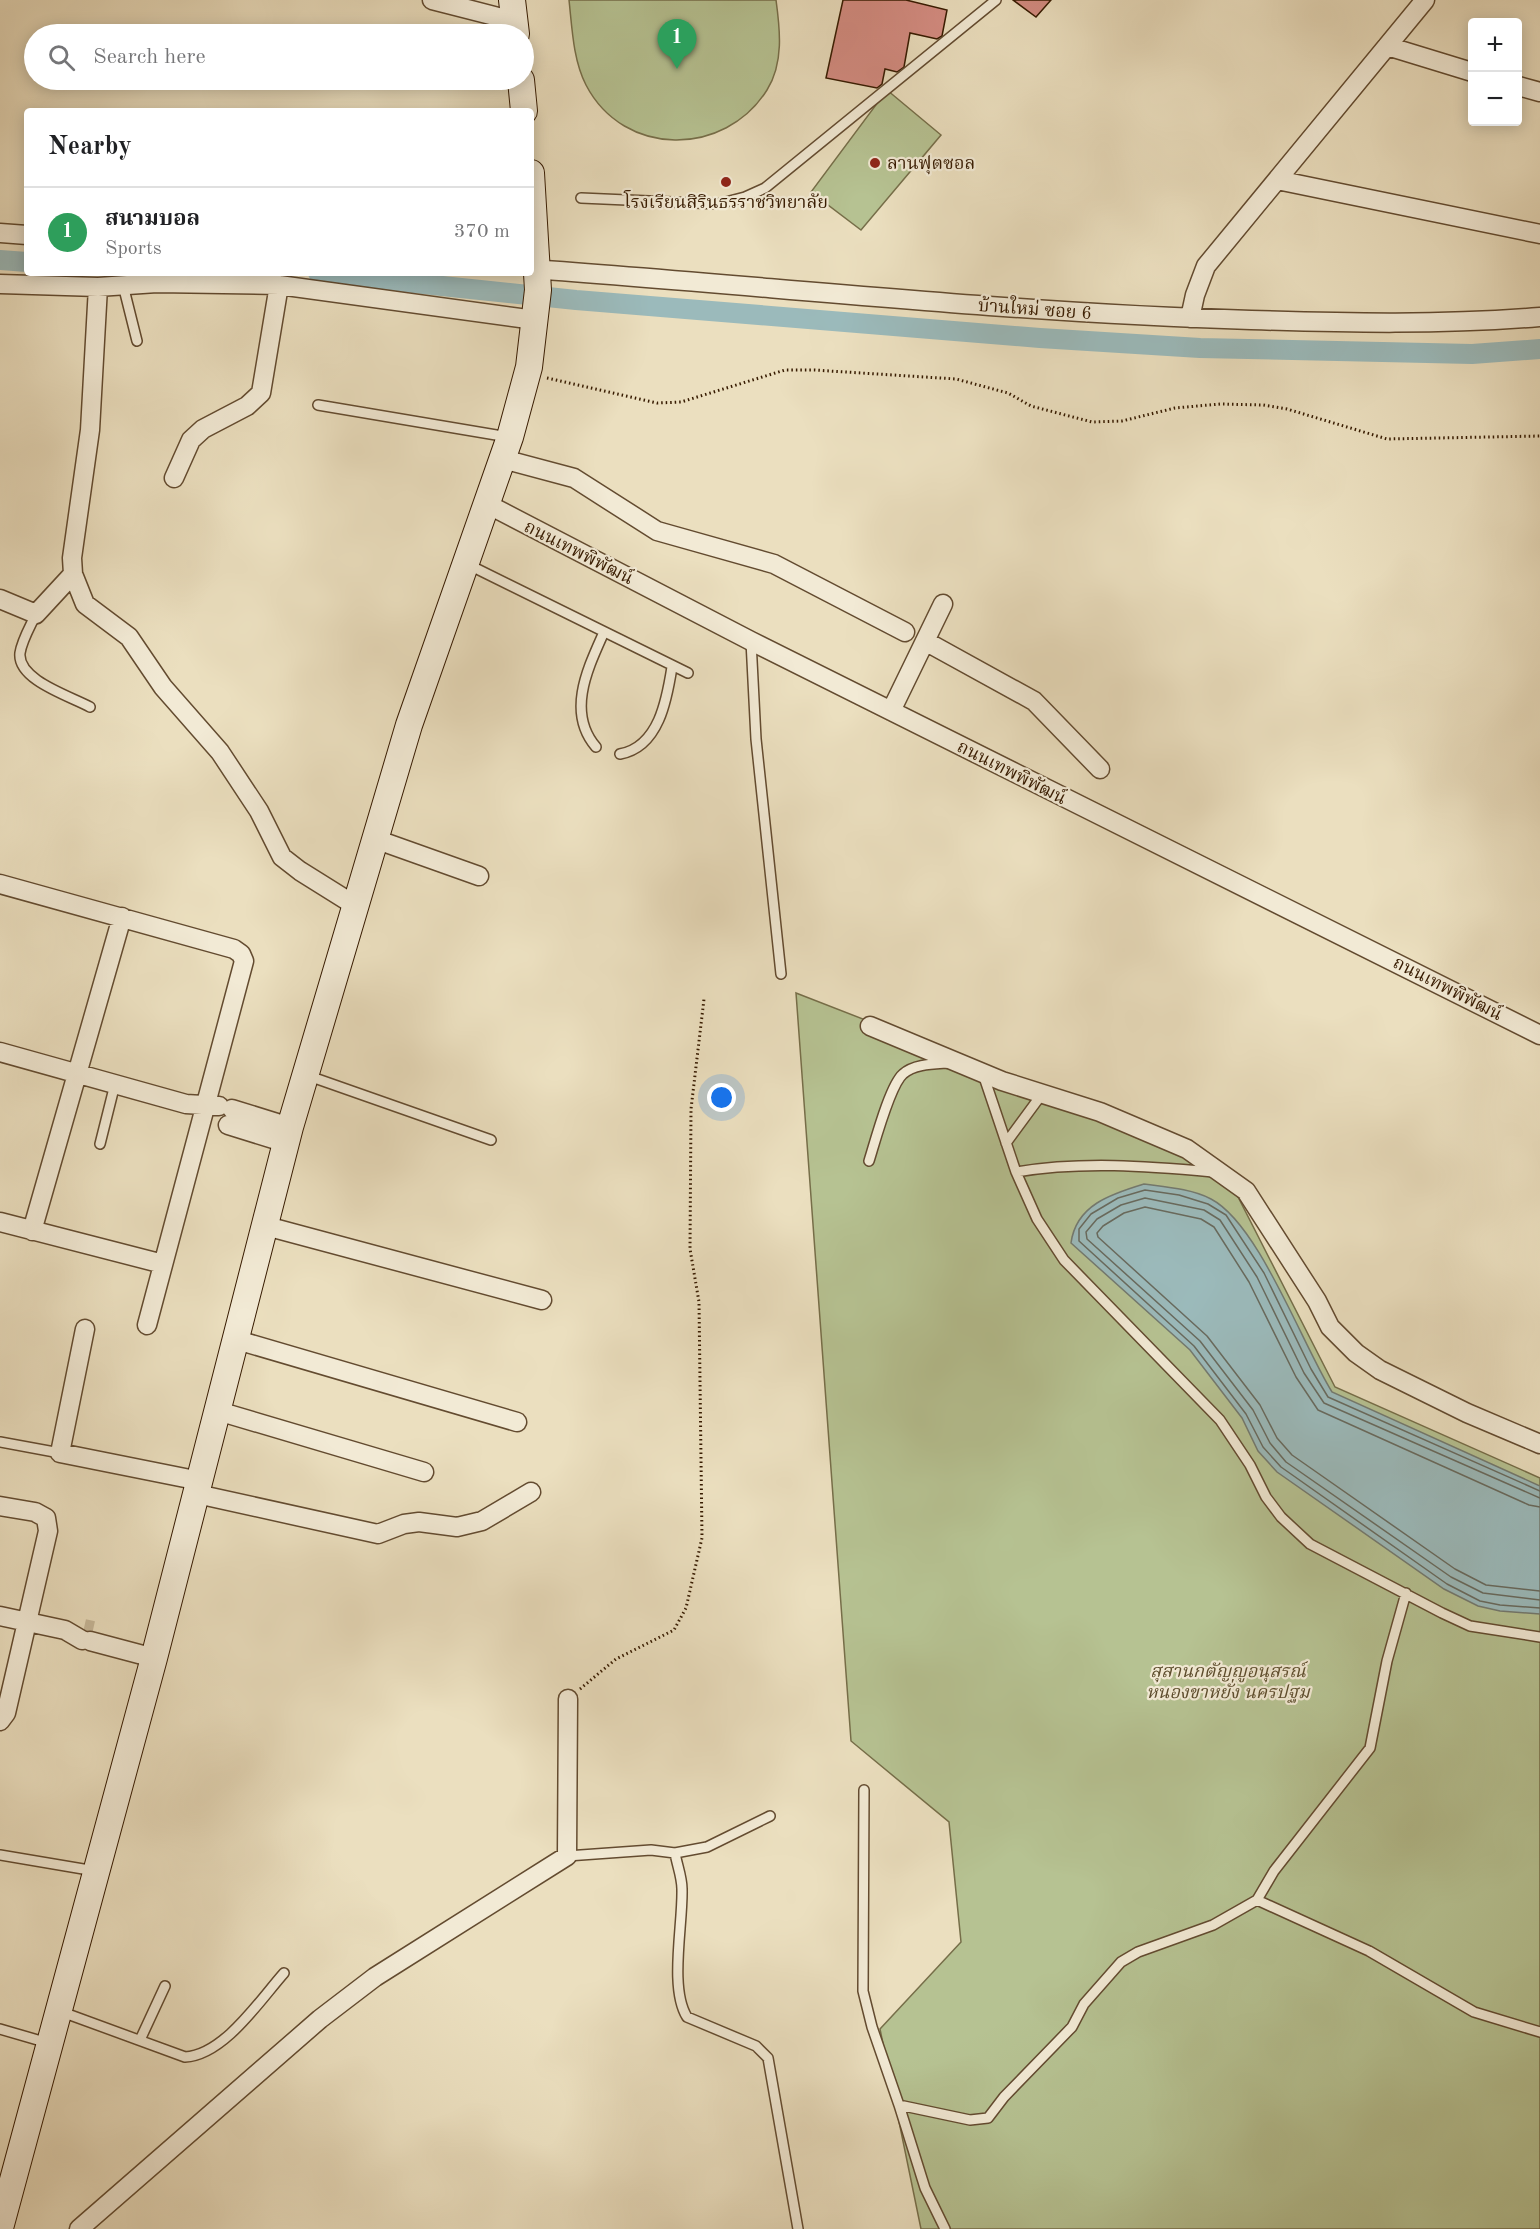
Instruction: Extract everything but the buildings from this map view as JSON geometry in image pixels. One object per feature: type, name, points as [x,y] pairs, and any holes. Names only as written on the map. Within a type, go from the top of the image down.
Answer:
[{"type":"main road","points":[[522,90],[524,108]]},
{"type":"main road","points":[[0,2228],[156,1652],[288,1135],[409,725],[507,448],[527,374],[536,291],[534,244]]},
{"type":"street","points":[[432,0],[514,19]]},
{"type":"street","points":[[1190,318],[1195,295],[1206,266],[1425,0]]},
{"type":"street","points":[[1387,46],[1468,70]]},
{"type":"street","points":[[1522,87],[1540,92]]},
{"type":"street","points":[[1277,180],[1540,234]]},
{"type":"street","points":[[0,233],[24,235]]},
{"type":"street","name":"บ้านใหม่ ซอย 6","points":[[0,284],[98,287],[235,283],[536,291],[981,306],[1190,318],[1373,324],[1481,322],[1540,318]]},
{"type":"street","points":[[174,478],[191,441],[203,429],[247,406],[261,393],[279,285]]},
{"type":"street","points":[[98,287],[90,430],[72,558],[73,574],[86,604],[129,636],[163,687],[220,752],[259,811],[282,857],[356,906]]},
{"type":"street","points":[[507,448],[574,478],[657,531],[774,564],[904,632]]},
{"type":"street","name":"ถนนเทพพิพัฒน์","points":[[487,504],[751,641],[1540,1035]]},
{"type":"street","points":[[0,599],[36,614],[73,574]]},
{"type":"street","points":[[891,711],[944,604]]},
{"type":"street","points":[[925,641],[1034,700],[1100,769]]},
{"type":"street","points":[[375,839],[479,876]]},
{"type":"street","points":[[0,884],[234,949],[241,954],[243,970],[218,1114],[163,1264],[147,1325]]},
{"type":"street","points":[[32,1231],[122,917]]},
{"type":"street","points":[[870,1026],[982,1072],[1100,1112],[1187,1149],[1224,1173],[1246,1191],[1317,1301],[1330,1327],[1356,1353],[1380,1370],[1467,1413],[1540,1444]]},
{"type":"street","points":[[0,1052],[288,1135]]},
{"type":"street","points":[[0,1222],[163,1264]]},
{"type":"street","points":[[266,1226],[542,1300]]},
{"type":"street","points":[[86,1329],[60,1453],[378,1534],[404,1524],[419,1522],[457,1527],[482,1521],[531,1492]]},
{"type":"street","points":[[237,1340],[517,1422]]},
{"type":"street","points":[[218,1411],[424,1472]]},
{"type":"street","points":[[0,1506],[35,1512],[46,1518],[48,1531],[6,1713],[0,1721]]},
{"type":"street","points":[[0,1616],[156,1652]]},
{"type":"street","points":[[79,2229],[320,2019],[375,1977],[567,1856],[568,1699]]},
{"type":"lane","points":[[581,198],[718,204],[745,197],[765,188],[996,0]]},
{"type":"lane","points":[[123,285],[137,341]]},
{"type":"lane","points":[[318,405],[507,448]]},
{"type":"lane","points":[[467,564],[688,673]]},
{"type":"lane","points":[[36,614],[20,651],[22,668],[31,677],[90,707]]},
{"type":"lane","points":[[596,747],[584,729],[580,713],[588,668],[604,632]]},
{"type":"lane","points":[[751,641],[756,739],[781,974]]},
{"type":"lane","points":[[620,754],[642,743],[655,727],[667,700],[672,667]]},
{"type":"lane","points":[[869,1161],[895,1086],[903,1073],[927,1064],[962,1062]]},
{"type":"lane","points":[[982,1072],[1016,1172],[1037,1219],[1064,1260],[1220,1419],[1250,1466],[1266,1497],[1281,1517],[1310,1544],[1470,1626],[1540,1637]]},
{"type":"lane","points":[[306,1075],[491,1140]]},
{"type":"lane","points":[[100,1144],[115,1084]]},
{"type":"lane","points":[[1006,1143],[1042,1094]]},
{"type":"lane","points":[[1016,1172],[1059,1166],[1131,1165],[1224,1173]]},
{"type":"lane","points":[[0,1442],[60,1453]]},
{"type":"lane","points":[[899,2105],[970,2120],[988,2118],[1004,2097],[1072,2027],[1084,2004],[1121,1962],[1138,1952],[1213,1925],[1257,1900],[1274,1871],[1370,1748],[1387,1661],[1406,1593]]},
{"type":"lane","points":[[864,1790],[863,1991],[872,2027],[925,2188],[945,2229]]},
{"type":"lane","points":[[567,1856],[651,1850],[675,1853],[707,1847],[770,1816]]},
{"type":"lane","points":[[675,1853],[682,1887],[679,1988],[681,2008],[687,2017],[756,2046],[768,2058],[798,2229]]},
{"type":"lane","points":[[0,1855],[97,1871]]},
{"type":"lane","points":[[1257,1900],[1369,1951],[1474,2012],[1540,2032]]},
{"type":"lane","points":[[59,2011],[185,2057],[207,2052],[223,2041],[284,1973]]},
{"type":"lane","points":[[140,2040],[165,1986]]},
{"type":"lane","points":[[0,2029],[51,2044]]},
{"type":"path","points":[[527,374],[657,403],[681,402],[785,370],[814,370],[956,379],[1008,393],[1030,406],[1092,422],[1122,421],[1174,408],[1220,404],[1263,405],[1287,409],[1387,439],[1540,436]]},
{"type":"path","points":[[568,1699],[616,1659],[674,1630],[686,1608],[702,1539],[699,1302],[690,1249],[691,1109],[704,999]]},
{"type":"green space","points":[[569,0],[776,0],[779,46],[776,69],[767,90],[749,112],[726,128],[701,137],[675,140],[649,136],[624,126],[603,109],[586,85],[576,54]]},
{"type":"green space","name":"ลานฟุตซอล","points":[[887,90],[941,135],[861,230],[811,192]]},
{"type":"green space","name":"สุสานกตัญญูอนุสรณ์ หนองขาหยั่ง นครปฐม","points":[[796,993],[1112,1116],[1189,1154],[1236,1193],[1335,1387],[1540,1478],[1540,2229],[921,2229],[880,2029],[961,1942],[949,1822],[851,1741]]},
{"type":"water","points":[[1144,1184],[1196,1193],[1211,1199],[1229,1213],[1246,1233],[1262,1258],[1332,1392],[1540,1486],[1540,1614],[1500,1611],[1478,1606],[1444,1589],[1277,1472],[1258,1451],[1242,1418],[1190,1350],[1071,1243],[1074,1230],[1088,1210],[1108,1197]]},
{"type":"waterway","points":[[0,260],[24,262]]},
{"type":"waterway","points":[[347,276],[576,300],[1040,338],[1200,348],[1472,354],[1540,349]]},
{"type":"tunnel","points":[[84,1628],[93,1630]]},
{"type":"place","name":"สนามบอล","points":[[677,69]]},
{"type":"place","name":"ลานฟุตซอล","points":[[875,163]]},
{"type":"place","name":"โรงเรียนสิรินธรราชวิทยาลัย","points":[[726,182]]}]
